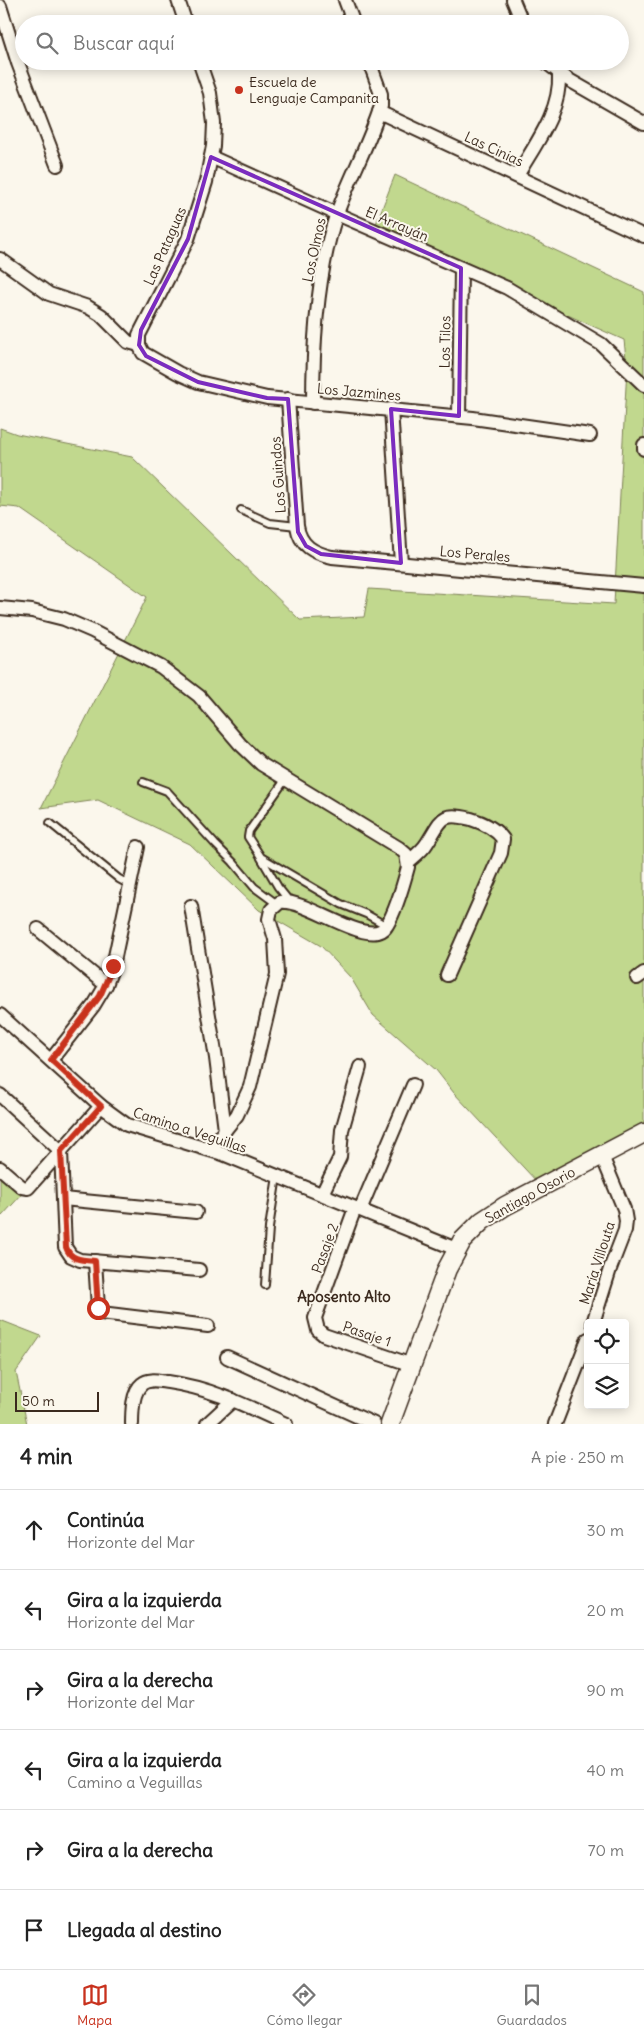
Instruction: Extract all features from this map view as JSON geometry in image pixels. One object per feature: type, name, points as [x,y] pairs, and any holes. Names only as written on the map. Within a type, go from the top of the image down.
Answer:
[{"type":"street","points":[[178,0],[183,15]]},
{"type":"street","points":[[345,0],[351,15]]},
{"type":"street","points":[[513,0],[519,15]]},
{"type":"street","points":[[0,6],[15,54]]},
{"type":"street","points":[[21,70],[57,165]]},
{"type":"street","points":[[202,70],[210,93],[212,108],[214,135],[211,157]]},
{"type":"street","points":[[372,70],[381,94],[380,112]]},
{"type":"street","points":[[554,70],[644,123]]},
{"type":"street","points":[[516,176],[554,110],[559,74]]},
{"type":"street","name":"Las Cinias","points":[[380,112],[644,236]]},
{"type":"street","name":"Los Olmos","points":[[313,403],[317,321],[326,258],[337,214],[380,112]]},
{"type":"street","name":"El Arrayán","points":[[211,157],[506,288],[601,344],[644,384]]},
{"type":"street","name":"Las Pataguas","points":[[139,344],[139,335],[188,239],[200,206],[211,157]]},
{"type":"street","name":"Los Jazmines","points":[[0,259],[49,294],[88,307],[101,316],[128,342],[139,344],[146,356],[198,382],[266,398],[459,416],[590,435]]},
{"type":"street","name":"Los Tilos","points":[[459,416],[461,268]]},
{"type":"street","name":"Los Guindos","points":[[288,399],[296,526],[306,546]]},
{"type":"street","points":[[391,409],[401,563]]},
{"type":"street","name":"Los Perales","points":[[306,546],[316,553],[332,557],[644,586]]},
{"type":"street","points":[[0,608],[32,611],[64,620],[92,631],[161,667],[199,696],[252,756],[285,780],[400,848],[406,854],[408,862]]},
{"type":"street","points":[[210,1149],[241,1108],[248,1094],[275,986],[277,962],[275,939],[269,914],[277,904],[291,903],[313,910],[331,920],[362,932],[377,932],[387,926],[408,862],[427,844],[437,826],[447,816],[456,816],[478,821],[496,830],[503,839],[501,852],[447,975]]},
{"type":"street","points":[[51,1060],[97,1000],[106,985],[113,966],[138,847]]},
{"type":"street","points":[[191,906],[216,1058],[225,1130]]},
{"type":"street","points":[[38,929],[106,985]]},
{"type":"street","name":"Camino a Veguillas","points":[[0,1014],[119,1121],[135,1129],[210,1149],[456,1249]]},
{"type":"street","points":[[322,1194],[340,1157],[342,1130],[360,1067]]},
{"type":"street","name":"Pasaje 2","points":[[316,1327],[315,1318],[358,1209],[413,1086]]},
{"type":"street","points":[[0,1095],[61,1151],[67,1250],[75,1258],[199,1270]]},
{"type":"street","points":[[0,1168],[24,1188],[28,1188],[101,1106]]},
{"type":"street","name":"Santiago Osorio","points":[[390,1424],[444,1275],[456,1249],[474,1228],[498,1211],[644,1133]]},
{"type":"street","name":"María Villouta","points":[[594,1319],[626,1226],[624,1209],[602,1156]]},
{"type":"street","points":[[38,1178],[63,1183]]},
{"type":"street","points":[[64,1199],[196,1212]]},
{"type":"street","points":[[95,1261],[99,1311],[208,1326]]},
{"type":"street","name":"Pasaje 1","points":[[316,1327],[324,1335],[412,1365]]},
{"type":"street","points":[[555,1424],[584,1349]]},
{"type":"street","points":[[227,1357],[374,1424]]},
{"type":"street","points":[[132,1424],[136,1391],[140,1385],[147,1381],[187,1385],[210,1391],[286,1424]]},
{"type":"street","points":[[207,1424],[232,1400]]},
{"type":"lane","points":[[241,510],[270,523],[296,526]]},
{"type":"lane","points":[[285,780],[249,832],[248,837],[278,887],[291,903]]},
{"type":"lane","points":[[143,782],[167,791],[254,887],[277,904]]},
{"type":"lane","points":[[50,824],[119,879],[130,885]]},
{"type":"lane","points":[[261,857],[341,904],[366,914],[387,926]]},
{"type":"lane","points":[[265,1285],[269,1228],[277,1176]]},
{"type":"highlighted area","points":[[211,157],[461,268],[459,416],[391,409],[401,563],[321,554],[306,546],[298,532],[288,399],[267,398],[198,382],[146,356],[139,345],[141,330],[188,239]]},
{"type":"green space","points":[[395,175],[644,292],[644,1122],[538,1183],[454,1093],[436,1070],[373,1015],[351,978],[321,946],[259,910],[190,844],[98,800],[41,808],[147,597],[19,508],[0,506],[0,428],[17,434],[132,457],[300,620],[364,617],[369,589],[614,604],[627,368],[624,340],[374,229]]},
{"type":"green space","points":[[0,1173],[23,1193],[2,1216],[0,1214]]},
{"type":"green space","points":[[0,1320],[41,1336],[16,1372],[27,1424],[0,1424]]},
{"type":"place","name":"Escuela de Lenguaje Campanita","points":[[239,90]]},
{"type":"district","name":"Aposento Alto","points":[[344,1296]]},
{"type":"route","points":[[98,1308],[95,1261],[75,1258],[68,1254],[66,1247],[61,1151],[101,1106],[51,1060],[100,996],[113,966]]}]
